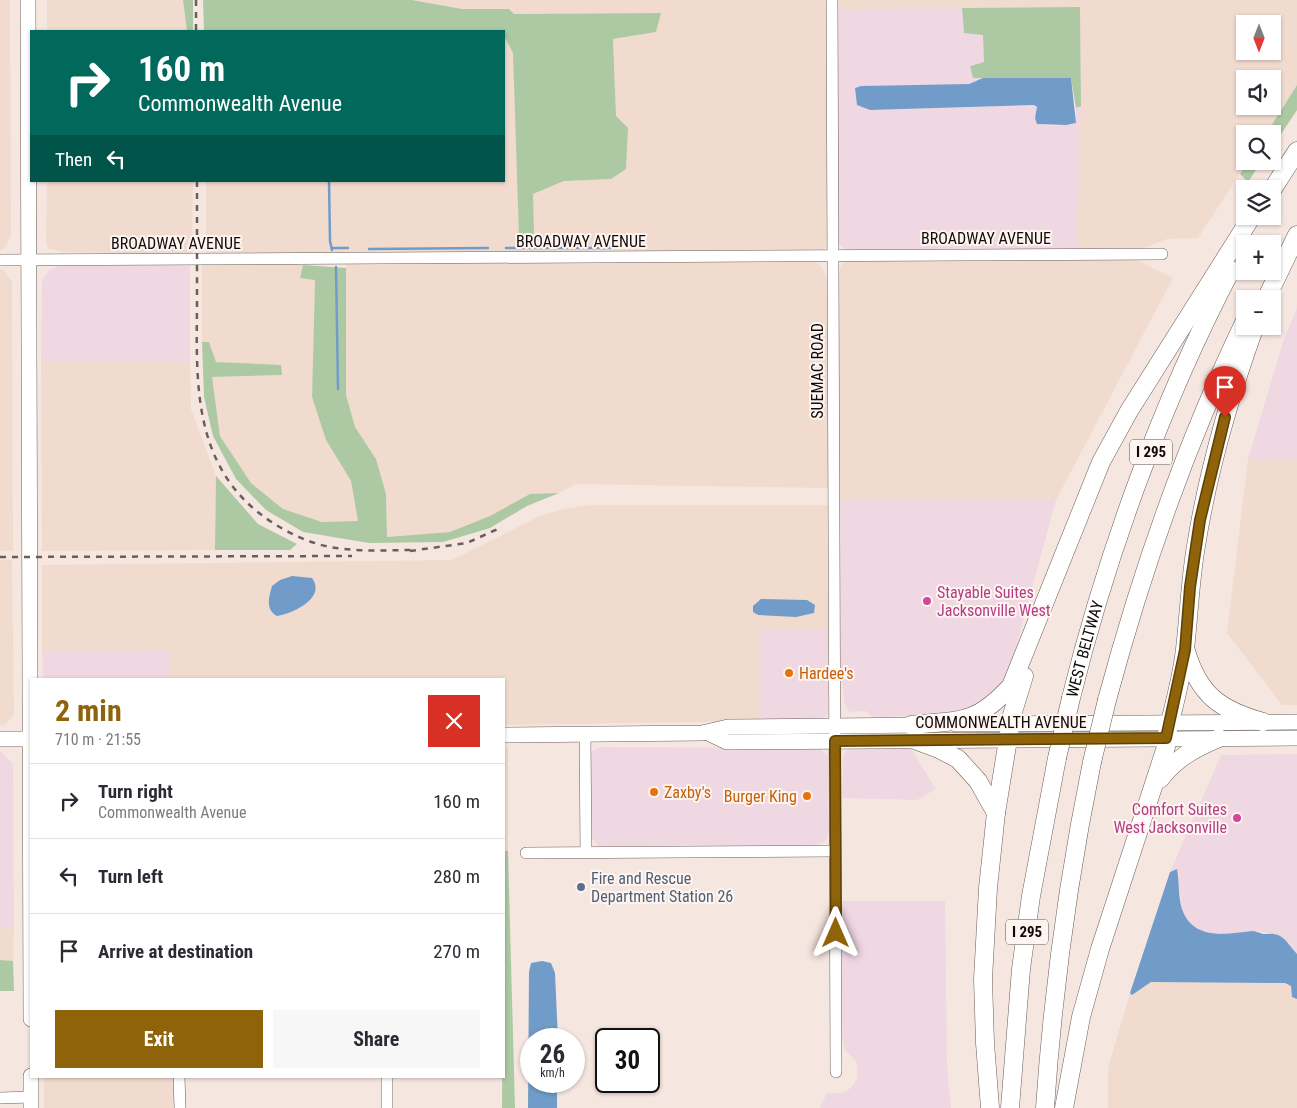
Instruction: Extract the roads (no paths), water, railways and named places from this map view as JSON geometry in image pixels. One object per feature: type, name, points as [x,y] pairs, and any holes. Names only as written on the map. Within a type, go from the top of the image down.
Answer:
[{"type":"highway","points":[[1278,180],[1297,151]]},
{"type":"highway","points":[[1281,249],[1297,220]]},
{"type":"highway","points":[[913,732],[981,714],[993,706],[1011,686],[1101,462],[1124,419],[1246,225]]},
{"type":"highway","name":"WEST BELTWAY","points":[[1010,1108],[1021,969],[1031,896],[1057,758],[1072,698],[1107,574],[1144,468],[1179,381],[1219,292],[1254,225]]},
{"type":"highway","points":[[1270,290],[1297,235]]},
{"type":"highway","name":"WEST BELTWAY","points":[[1045,1108],[1060,941],[1092,762],[1107,700],[1133,607],[1168,504],[1194,435],[1239,335]]},
{"type":"highway","points":[[1064,1108],[1081,1017],[1100,949],[1166,749],[1168,730],[1185,650],[1190,587],[1203,507],[1223,424],[1238,371],[1252,335]]},
{"type":"highway","points":[[990,1108],[983,979],[988,888],[996,813],[1003,763],[1017,700],[1059,566]]},
{"type":"highway","points":[[1185,650],[1192,672],[1204,691],[1227,709],[1263,722]]},
{"type":"highway","points":[[913,732],[958,759],[978,781],[996,813]]},
{"type":"highway","points":[[1153,788],[1170,765],[1196,748],[1219,738]]},
{"type":"main road","points":[[0,739],[30,739],[28,0]]},
{"type":"main road","name":"COMMONWEALTH AVENUE","points":[[505,735],[708,733],[728,727],[835,726],[913,732],[1168,730],[1263,722],[1297,722]]},
{"type":"main road","name":"COMMONWEALTH AVENUE","points":[[1168,730],[1219,738],[1297,738]]},
{"type":"main road","name":"COMMONWEALTH AVENUE","points":[[708,733],[727,742],[835,741],[913,732]]},
{"type":"main road","points":[[31,1078],[31,1102]]},
{"type":"street","name":"SUEMAC ROAD","points":[[832,0],[836,1072]]},
{"type":"street","name":"BROADWAY AVENUE","points":[[0,260],[1162,254]]},
{"type":"street","points":[[586,735],[586,852]]},
{"type":"street","points":[[526,853],[835,851]]},
{"type":"street","points":[[179,1078],[180,1108]]},
{"type":"street","points":[[387,1078],[387,1108]]},
{"type":"street","points":[[0,1098],[31,1102]]},
{"type":"water","points":[[983,78],[1071,78],[1076,123],[1066,125],[1037,124],[1035,118],[1037,107],[1034,105],[870,110],[857,105],[855,88],[861,86],[969,84]]},
{"type":"water","points":[[292,576],[312,578],[315,592],[306,604],[291,612],[277,616],[269,606],[272,586],[280,580]]},
{"type":"water","points":[[761,599],[807,600],[815,605],[814,613],[796,617],[758,615],[753,612],[753,606]]},
{"type":"water","points":[[1177,869],[1184,914],[1197,928],[1205,932],[1223,934],[1252,931],[1274,934],[1281,936],[1286,941],[1297,954],[1297,999],[1292,997],[1291,986],[1285,983],[1151,982],[1132,995],[1130,993],[1170,872]]},
{"type":"water","points":[[542,961],[551,963],[555,973],[558,1028],[529,1028],[529,972],[531,963]]},
{"type":"water","points":[[528,1093],[557,1093],[557,1108],[528,1108]]},
{"type":"waterway","points":[[329,182],[330,241],[332,250]]},
{"type":"waterway","points":[[332,248],[348,248]]},
{"type":"waterway","points":[[369,249],[488,248]]},
{"type":"waterway","points":[[506,248],[611,248]]},
{"type":"waterway","points":[[336,267],[338,389]]},
{"type":"railway","points":[[196,0],[196,30]]},
{"type":"railway","points":[[197,182],[197,368],[200,398],[205,427],[214,454],[228,479],[247,502],[273,523],[311,542],[328,547],[346,549],[416,550]]},
{"type":"railway","points":[[410,551],[467,543],[502,527]]},
{"type":"railway","points":[[0,557],[352,556]]},
{"type":"place","name":"Stayable Suites Jacksonville West","points":[[927,601]]},
{"type":"place","name":"Hardee's","points":[[789,673]]},
{"type":"place","name":"Zaxby's","points":[[654,792]]},
{"type":"place","name":"Burger King","points":[[807,796]]},
{"type":"place","name":"Comfort Suites West Jacksonville","points":[[1237,818]]},
{"type":"place","name":"Fire and Rescue Department Station 26","points":[[581,887]]}]
